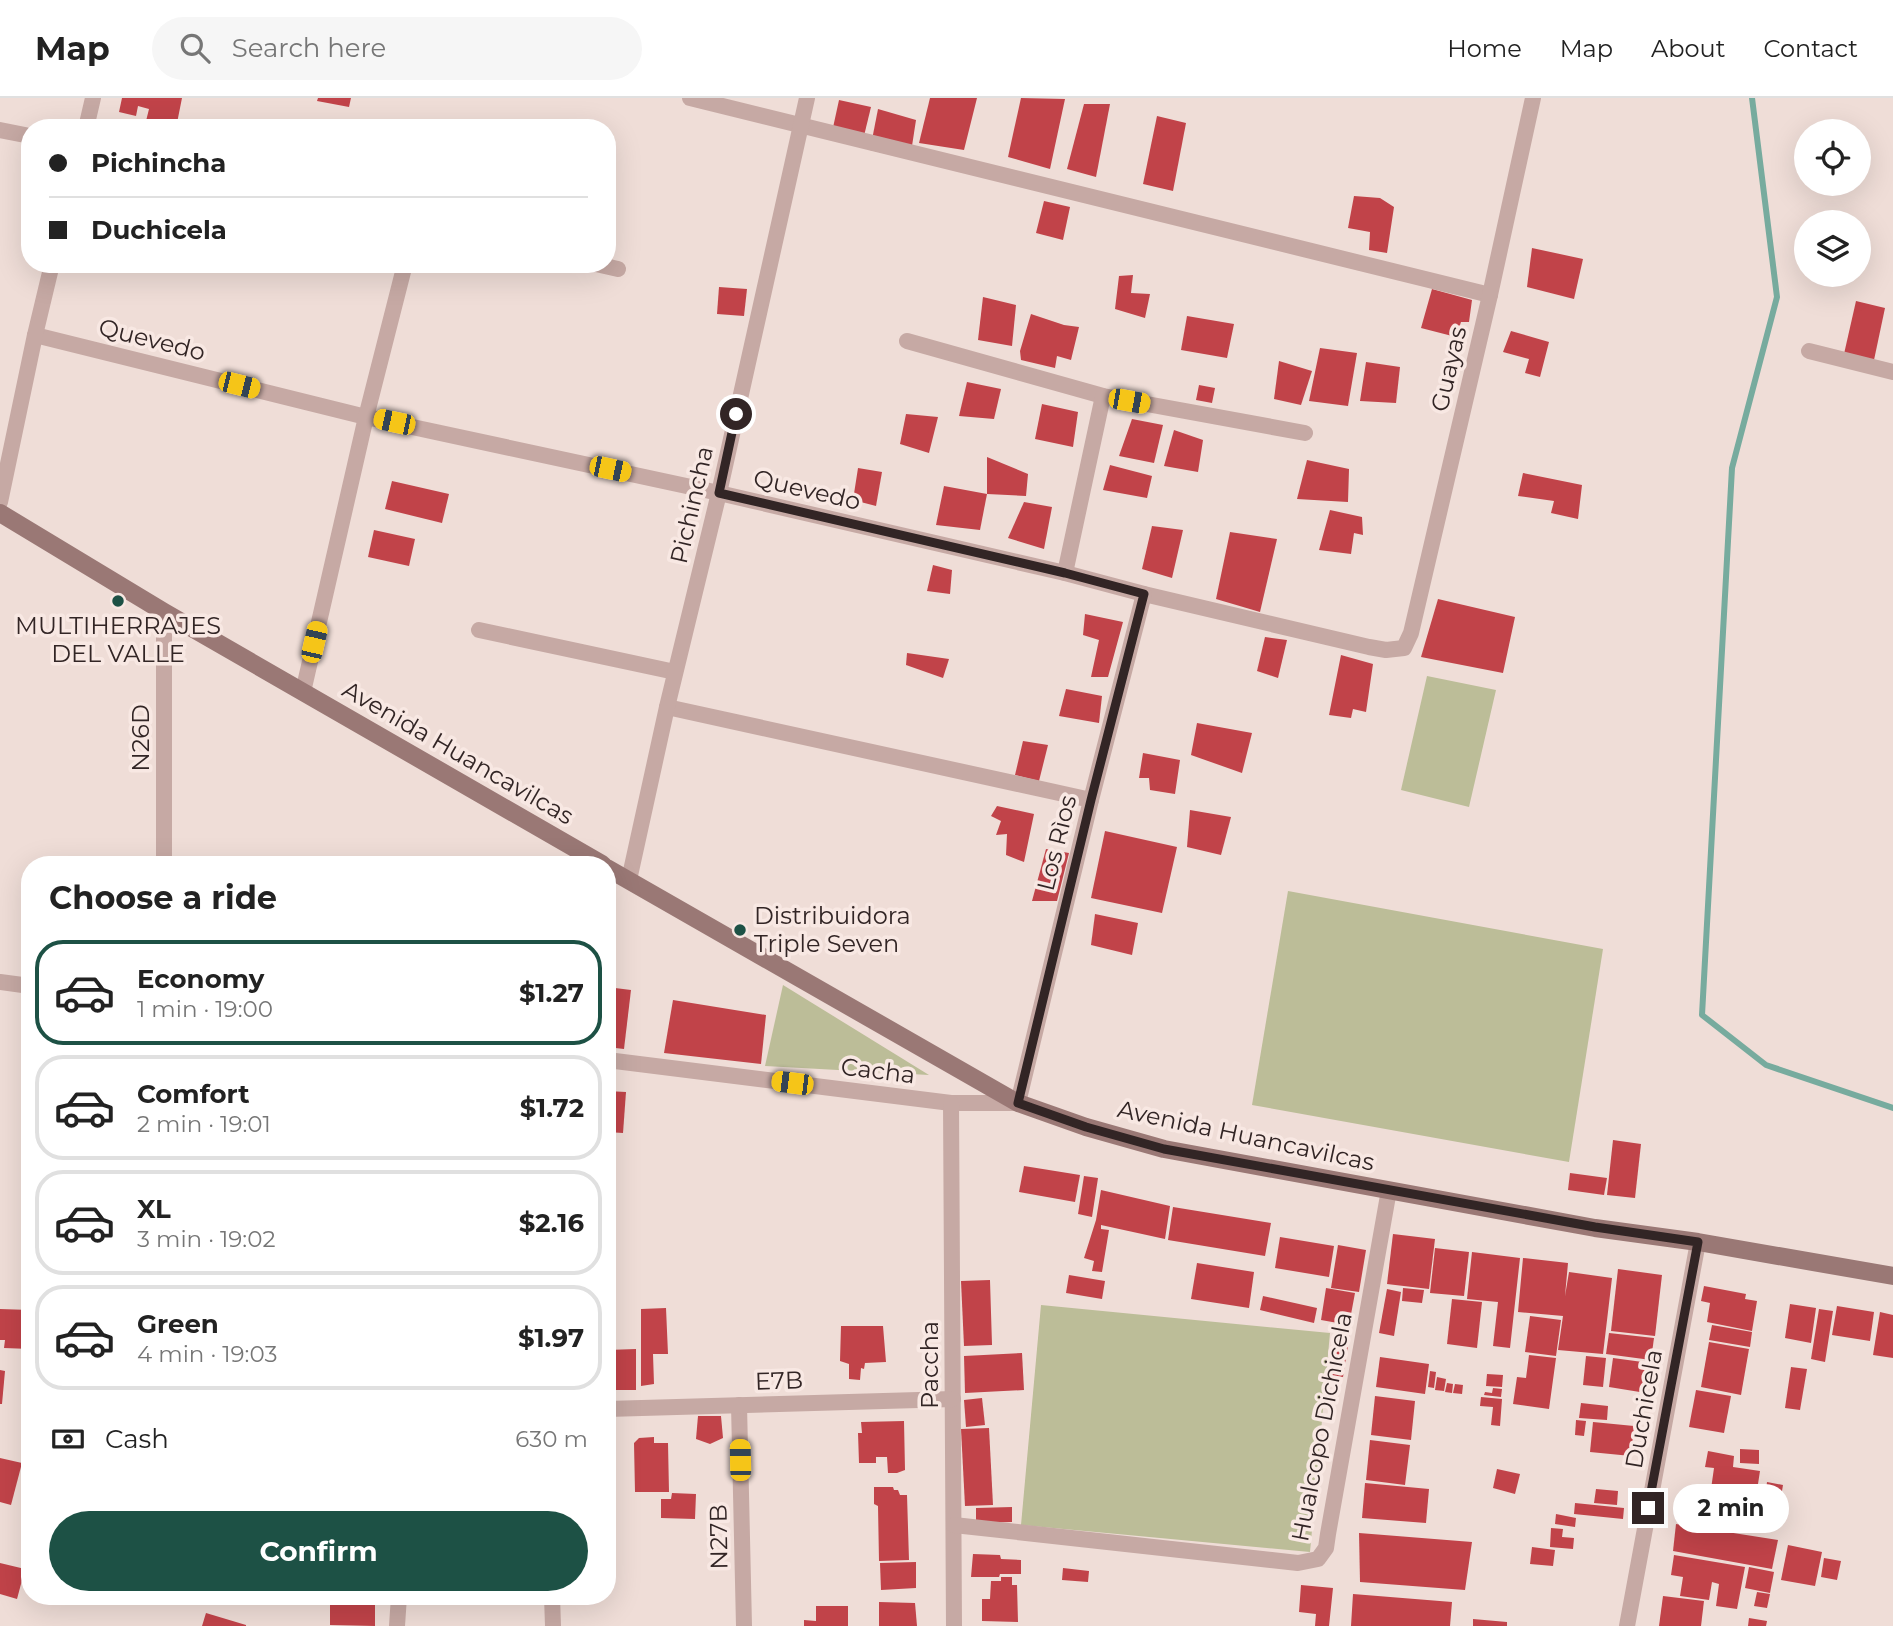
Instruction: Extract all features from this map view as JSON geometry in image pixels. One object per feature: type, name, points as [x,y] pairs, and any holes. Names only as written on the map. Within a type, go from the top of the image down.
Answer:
[{"type":"street","points":[[88,119],[93,98]]},
{"type":"street","points":[[690,98],[1490,295]]},
{"type":"street","name":"Pichincha","points":[[629,880],[807,98]]},
{"type":"street","name":"Guayas","points":[[1404,648],[1411,633],[1533,98]]},
{"type":"street","points":[[0,130],[21,134]]},
{"type":"street","points":[[0,502],[50,273]]},
{"type":"street","points":[[303,692],[366,416],[403,273]]},
{"type":"street","name":"Quevedo","points":[[35,335],[366,416],[719,493],[1369,647],[1386,650],[1404,648]]},
{"type":"street","points":[[907,341],[1103,396],[1305,433]]},
{"type":"street","points":[[1809,351],[1893,372]]},
{"type":"street","points":[[1065,573],[1103,396]]},
{"type":"street","name":"Avenida Huancavilcas","points":[[0,513],[164,612],[588,856]]},
{"type":"street","name":"Los Rìos","points":[[1018,1103],[1144,594]]},
{"type":"street","name":"N26D","points":[[164,612],[164,856]]},
{"type":"street","points":[[479,630],[675,672]]},
{"type":"street","points":[[667,707],[1091,800]]},
{"type":"street","name":"Avenida Huancavilcas","points":[[616,873],[1018,1103],[1086,1127],[1164,1149],[1595,1227],[1893,1276]]},
{"type":"street","points":[[0,982],[21,985]]},
{"type":"street","name":"Cacha","points":[[616,1061],[951,1103],[1018,1103]]},
{"type":"street","name":"Paccha","points":[[951,1103],[954,1626]]},
{"type":"street","name":"Hualcopo Dichicela","points":[[954,1525],[1298,1563],[1318,1559],[1326,1548],[1389,1190]]},
{"type":"street","name":"Duchicela","points":[[1627,1626],[1698,1242]]},
{"type":"street","name":"E7B","points":[[616,1409],[953,1399]]},
{"type":"street","name":"N27B","points":[[739,1405],[744,1626]]},
{"type":"street","points":[[397,1626],[398,1605]]},
{"type":"street","points":[[552,1605],[553,1626]]},
{"type":"green space","points":[[1427,676],[1496,690],[1469,807],[1401,790]]},
{"type":"green space","points":[[1288,891],[1603,949],[1569,1162],[1252,1105]]},
{"type":"green space","points":[[783,985],[929,1075],[765,1066]]},
{"type":"green space","points":[[1041,1305],[1330,1333],[1310,1552],[1021,1525]]},
{"type":"building","points":[[122,98],[182,98],[178,119],[146,119],[149,109],[138,106],[136,116],[119,112]]},
{"type":"building","points":[[318,98],[351,98],[349,107],[317,101]]},
{"type":"building","points":[[930,98],[977,98],[964,150],[919,143]]},
{"type":"building","points":[[1021,98],[1065,99],[1050,169],[1008,157]]},
{"type":"building","points":[[839,100],[871,107],[863,140],[832,132]]},
{"type":"building","points":[[1084,104],[1110,104],[1096,177],[1067,169]]},
{"type":"building","points":[[878,109],[916,120],[910,159],[870,150]]},
{"type":"building","points":[[1157,116],[1186,123],[1173,191],[1143,184]]},
{"type":"building","points":[[1354,196],[1380,198],[1394,207],[1387,253],[1369,250],[1370,232],[1348,228]]},
{"type":"building","points":[[1044,201],[1070,207],[1063,240],[1036,233]]},
{"type":"building","points":[[1532,248],[1583,259],[1574,299],[1527,287]]},
{"type":"building","points":[[1133,275],[1131,293],[1150,294],[1145,318],[1115,309],[1119,276]]},
{"type":"building","points":[[719,287],[747,289],[744,316],[717,314]]},
{"type":"building","points":[[1432,289],[1472,300],[1469,322],[1461,322],[1456,337],[1421,328]]},
{"type":"building","points":[[983,297],[1016,305],[1012,346],[978,340]]},
{"type":"building","points":[[1856,301],[1885,308],[1874,360],[1844,354]]},
{"type":"building","points":[[1031,314],[1079,327],[1071,360],[1057,356],[1055,368],[1021,360],[1020,351]]},
{"type":"building","points":[[1187,316],[1234,324],[1227,358],[1181,350]]},
{"type":"building","points":[[1511,331],[1549,342],[1540,377],[1525,373],[1529,359],[1503,352]]},
{"type":"building","points":[[1320,348],[1357,353],[1348,406],[1309,401]]},
{"type":"building","points":[[1279,361],[1312,371],[1301,405],[1274,399]]},
{"type":"building","points":[[1366,362],[1400,367],[1396,403],[1360,401]]},
{"type":"building","points":[[967,382],[1001,389],[994,419],[959,416]]},
{"type":"building","points":[[1199,385],[1215,388],[1212,403],[1196,400]]},
{"type":"building","points":[[1042,404],[1078,412],[1073,447],[1035,439]]},
{"type":"building","points":[[906,414],[938,417],[929,453],[900,444]]},
{"type":"building","points":[[1132,419],[1163,425],[1154,463],[1119,456]]},
{"type":"building","points":[[1174,430],[1203,440],[1198,472],[1164,466]]},
{"type":"building","points":[[987,457],[1028,474],[1026,496],[987,494]]},
{"type":"building","points":[[1307,460],[1349,469],[1348,502],[1297,499]]},
{"type":"building","points":[[1110,465],[1152,476],[1147,498],[1103,490]]},
{"type":"building","points":[[858,468],[882,472],[876,506],[853,500]]},
{"type":"building","points":[[1523,473],[1582,485],[1578,519],[1551,513],[1554,501],[1518,496]]},
{"type":"building","points":[[392,481],[449,494],[442,523],[385,509]]},
{"type":"building","points":[[944,486],[987,494],[980,530],[936,525]]},
{"type":"building","points":[[1024,502],[1052,507],[1044,549],[1008,538]]},
{"type":"building","points":[[1330,510],[1362,517],[1363,535],[1354,533],[1351,554],[1319,550]]},
{"type":"building","points":[[1152,526],[1183,530],[1172,578],[1142,569]]},
{"type":"building","points":[[374,530],[415,539],[409,566],[368,557]]},
{"type":"building","points":[[1230,532],[1277,539],[1260,612],[1216,599]]},
{"type":"building","points":[[933,565],[952,570],[950,594],[927,591]]},
{"type":"building","points":[[1438,599],[1515,617],[1503,673],[1421,657]]},
{"type":"building","points":[[1085,614],[1123,622],[1108,677],[1091,677],[1099,640],[1083,635]]},
{"type":"building","points":[[1265,637],[1287,640],[1278,678],[1257,671]]},
{"type":"building","points":[[907,653],[949,659],[943,678],[906,665]]},
{"type":"building","points":[[1341,655],[1373,664],[1366,712],[1353,709],[1351,718],[1329,715]]},
{"type":"building","points":[[1066,689],[1102,696],[1099,723],[1059,716]]},
{"type":"building","points":[[1197,723],[1252,733],[1242,773],[1191,755]]},
{"type":"building","points":[[1023,741],[1048,745],[1039,781],[1015,775]]},
{"type":"building","points":[[1143,753],[1180,760],[1175,794],[1150,790],[1149,778],[1139,778]]},
{"type":"building","points":[[997,806],[1034,814],[1024,862],[1006,855],[1007,834],[996,835],[1001,821],[991,816]]},
{"type":"building","points":[[1190,810],[1231,817],[1221,855],[1187,847]]},
{"type":"building","points":[[1105,831],[1177,847],[1162,913],[1091,898]]},
{"type":"building","points":[[1046,849],[1069,853],[1057,901],[1032,901]]},
{"type":"building","points":[[1095,914],[1138,923],[1132,955],[1091,945]]},
{"type":"building","points":[[616,988],[631,990],[624,1049],[616,1048]]},
{"type":"building","points":[[673,1000],[766,1015],[761,1064],[664,1053]]},
{"type":"building","points":[[616,1091],[626,1092],[623,1133],[616,1133]]},
{"type":"building","points":[[1613,1140],[1641,1144],[1635,1198],[1607,1195]]},
{"type":"building","points":[[1024,1166],[1080,1175],[1075,1202],[1019,1192]]},
{"type":"building","points":[[1570,1173],[1607,1178],[1604,1195],[1568,1190]]},
{"type":"building","points":[[1084,1176],[1098,1178],[1092,1217],[1078,1214]]},
{"type":"building","points":[[1101,1190],[1170,1206],[1165,1239],[1101,1225],[1101,1229],[1109,1230],[1102,1272],[1092,1271],[1094,1261],[1084,1258],[1096,1220]]},
{"type":"building","points":[[1173,1207],[1271,1223],[1265,1256],[1168,1240]]},
{"type":"building","points":[[1393,1234],[1435,1239],[1429,1289],[1387,1284]]},
{"type":"building","points":[[1280,1237],[1334,1246],[1329,1277],[1275,1268]]},
{"type":"building","points":[[1338,1245],[1366,1250],[1359,1292],[1331,1288]]},
{"type":"building","points":[[1435,1248],[1469,1252],[1464,1296],[1430,1293]]},
{"type":"building","points":[[1472,1252],[1520,1258],[1510,1348],[1493,1346],[1498,1302],[1467,1299]]},
{"type":"building","points":[[1523,1258],[1568,1263],[1565,1296],[1569,1272],[1612,1278],[1603,1354],[1558,1350],[1563,1316],[1518,1312]]},
{"type":"building","points":[[1197,1263],[1254,1272],[1249,1308],[1191,1299]]},
{"type":"building","points":[[1618,1269],[1662,1275],[1655,1336],[1611,1331]]},
{"type":"building","points":[[1069,1275],[1105,1281],[1102,1299],[1066,1293]]},
{"type":"building","points":[[990,1280],[992,1345],[964,1346],[961,1281]]},
{"type":"building","points":[[1704,1286],[1746,1294],[1745,1299],[1757,1301],[1752,1331],[1707,1322],[1710,1303],[1701,1301]]},
{"type":"building","points":[[1326,1288],[1355,1293],[1349,1325],[1321,1320]]},
{"type":"building","points":[[1403,1288],[1424,1290],[1422,1303],[1402,1301]]},
{"type":"building","points":[[1387,1289],[1401,1292],[1394,1336],[1379,1333]]},
{"type":"building","points":[[1263,1296],[1317,1308],[1314,1323],[1260,1310]]},
{"type":"building","points":[[1452,1299],[1482,1302],[1477,1348],[1447,1344]]},
{"type":"building","points":[[1790,1304],[1816,1308],[1811,1343],[1785,1338]]},
{"type":"building","points":[[1837,1306],[1874,1312],[1870,1341],[1832,1335]]},
{"type":"building","points":[[666,1308],[668,1354],[653,1354],[654,1384],[641,1386],[641,1309]]},
{"type":"building","points":[[0,1309],[21,1310],[21,1349],[4,1348],[5,1340],[0,1340]]},
{"type":"building","points":[[1819,1309],[1833,1311],[1825,1362],[1811,1359]]},
{"type":"building","points":[[1880,1312],[1893,1315],[1893,1358],[1873,1355]]},
{"type":"building","points":[[1530,1316],[1561,1320],[1556,1356],[1525,1352]]},
{"type":"building","points":[[1712,1325],[1752,1332],[1750,1347],[1709,1340]]},
{"type":"building","points":[[841,1326],[883,1326],[886,1362],[865,1363],[864,1369],[861,1368],[860,1380],[849,1379],[849,1364],[840,1361]]},
{"type":"building","points":[[1339,1331],[1350,1333],[1343,1377],[1332,1376]]},
{"type":"building","points":[[1609,1333],[1654,1338],[1651,1360],[1606,1354]]},
{"type":"building","points":[[1709,1342],[1749,1349],[1741,1395],[1701,1387]]},
{"type":"building","points":[[636,1349],[636,1390],[616,1390],[616,1350]]},
{"type":"building","points":[[1022,1353],[1024,1390],[965,1393],[964,1356]]},
{"type":"building","points":[[1529,1355],[1556,1358],[1549,1409],[1513,1404],[1517,1377],[1526,1378]]},
{"type":"building","points":[[1586,1356],[1606,1358],[1603,1387],[1583,1385]]},
{"type":"building","points":[[1380,1357],[1429,1364],[1425,1394],[1376,1387]]},
{"type":"building","points":[[1613,1358],[1650,1363],[1646,1393],[1609,1387]]},
{"type":"building","points":[[1791,1367],[1807,1369],[1800,1410],[1785,1408]]},
{"type":"building","points":[[0,1370],[5,1371],[2,1404],[0,1404]]},
{"type":"building","points":[[1430,1371],[1436,1372],[1434,1388],[1428,1387]]},
{"type":"building","points":[[1487,1374],[1503,1375],[1502,1387],[1486,1386]]},
{"type":"building","points":[[1437,1377],[1446,1379],[1444,1391],[1435,1390]]},
{"type":"building","points":[[1447,1383],[1453,1384],[1452,1393],[1445,1392]]},
{"type":"building","points":[[1455,1384],[1463,1385],[1462,1394],[1453,1393]]},
{"type":"building","points":[[1493,1388],[1502,1389],[1501,1397],[1484,1395],[1485,1392],[1492,1393]]},
{"type":"building","points":[[1696,1390],[1731,1396],[1724,1433],[1689,1427]]},
{"type":"building","points":[[1375,1396],[1415,1401],[1411,1440],[1371,1435]]},
{"type":"building","points":[[1481,1397],[1502,1399],[1500,1426],[1491,1425],[1493,1407],[1480,1406]]},
{"type":"building","points":[[982,1398],[985,1425],[966,1427],[964,1400]]},
{"type":"building","points":[[1581,1403],[1608,1406],[1607,1420],[1579,1418]]},
{"type":"building","points":[[698,1416],[721,1416],[723,1438],[710,1444],[696,1439]]},
{"type":"building","points":[[1576,1420],[1586,1421],[1584,1436],[1575,1435]]},
{"type":"building","points":[[904,1421],[905,1470],[888,1473],[887,1457],[876,1457],[876,1463],[859,1463],[858,1433],[862,1433],[861,1422]]},
{"type":"building","points":[[1593,1422],[1634,1426],[1631,1456],[1590,1452]]},
{"type":"building","points":[[989,1428],[993,1505],[965,1506],[961,1429]]},
{"type":"building","points":[[654,1437],[654,1443],[668,1443],[669,1492],[635,1492],[634,1443],[639,1438]]},
{"type":"building","points":[[1370,1440],[1410,1445],[1405,1485],[1366,1480]]},
{"type":"building","points":[[1740,1449],[1759,1450],[1759,1464],[1740,1463]]},
{"type":"building","points":[[1708,1451],[1734,1456],[1733,1467],[1760,1471],[1754,1510],[1709,1503],[1714,1468],[1705,1467]]},
{"type":"building","points":[[0,1458],[21,1463],[11,1505],[0,1502]]},
{"type":"building","points":[[1497,1469],[1520,1474],[1515,1494],[1493,1488]]},
{"type":"building","points":[[1767,1482],[1783,1485],[1779,1509],[1764,1507]]},
{"type":"building","points":[[1365,1483],[1429,1489],[1426,1523],[1362,1518]]},
{"type":"building","points":[[874,1487],[893,1487],[900,1495],[907,1495],[909,1560],[879,1561],[878,1506],[874,1504]]},
{"type":"building","points":[[1596,1489],[1618,1491],[1617,1505],[1594,1503]]},
{"type":"building","points":[[672,1493],[696,1494],[695,1519],[661,1518],[661,1499],[671,1499]]},
{"type":"building","points":[[1575,1503],[1624,1508],[1623,1519],[1574,1514]]},
{"type":"building","points":[[1012,1507],[1012,1522],[976,1523],[976,1508]]},
{"type":"building","points":[[1556,1514],[1576,1518],[1575,1527],[1555,1524]]},
{"type":"building","points":[[1676,1524],[1778,1540],[1772,1569],[1673,1551]]},
{"type":"building","points":[[1551,1528],[1563,1529],[1562,1537],[1574,1538],[1573,1549],[1550,1547]]},
{"type":"building","points":[[1359,1533],[1472,1542],[1465,1590],[1360,1582]]},
{"type":"building","points":[[1788,1545],[1822,1552],[1815,1586],[1781,1580]]},
{"type":"building","points":[[1532,1547],[1555,1550],[1553,1566],[1530,1564]]},
{"type":"building","points":[[973,1554],[1000,1555],[1001,1559],[1021,1560],[1021,1574],[971,1577]]},
{"type":"building","points":[[1674,1555],[1745,1567],[1737,1609],[1716,1606],[1719,1584],[1712,1582],[1709,1600],[1680,1596],[1683,1577],[1671,1575]]},
{"type":"building","points":[[1824,1558],[1841,1561],[1837,1580],[1821,1577]]},
{"type":"building","points":[[916,1562],[916,1588],[881,1590],[880,1563]]},
{"type":"building","points":[[0,1563],[21,1568],[17,1599],[0,1594]]},
{"type":"building","points":[[1749,1567],[1774,1572],[1770,1593],[1745,1588]]},
{"type":"building","points":[[1063,1568],[1089,1571],[1088,1582],[1062,1580]]},
{"type":"building","points":[[1001,1577],[1012,1577],[1012,1585],[1017,1585],[1018,1622],[982,1621],[982,1599],[990,1599],[991,1581],[1001,1581]]},
{"type":"building","points":[[1301,1585],[1333,1588],[1329,1626],[1315,1626],[1316,1614],[1299,1612]]},
{"type":"building","points":[[1757,1592],[1770,1594],[1767,1608],[1754,1606]]},
{"type":"building","points":[[1353,1594],[1452,1602],[1450,1626],[1351,1626]]},
{"type":"building","points":[[1663,1596],[1704,1601],[1701,1626],[1659,1626]]},
{"type":"building","points":[[879,1602],[915,1603],[917,1626],[879,1626]]},
{"type":"building","points":[[330,1605],[375,1605],[375,1626],[330,1625]]},
{"type":"building","points":[[816,1606],[848,1606],[848,1626],[804,1626],[804,1620],[816,1621]]},
{"type":"building","points":[[206,1613],[246,1625],[246,1626],[202,1626]]},
{"type":"building","points":[[1749,1618],[1767,1621],[1766,1626],[1748,1626]]},
{"type":"building","points":[[1473,1619],[1507,1622],[1507,1626],[1473,1626]]},
{"type":"waterway","points":[[1752,98],[1777,297],[1732,468],[1702,1015],[1766,1065],[1893,1108]]},
{"type":"place","name":"MULTIHERRAJES DEL VALLE","points":[[118,601]]},
{"type":"place","name":"Distribuidora Triple Seven","points":[[740,930]]},
{"type":"route","points":[[736,414],[719,493],[1065,573],[1144,594],[1018,1103],[1086,1127],[1164,1149],[1595,1227],[1698,1242],[1648,1508]]}]
